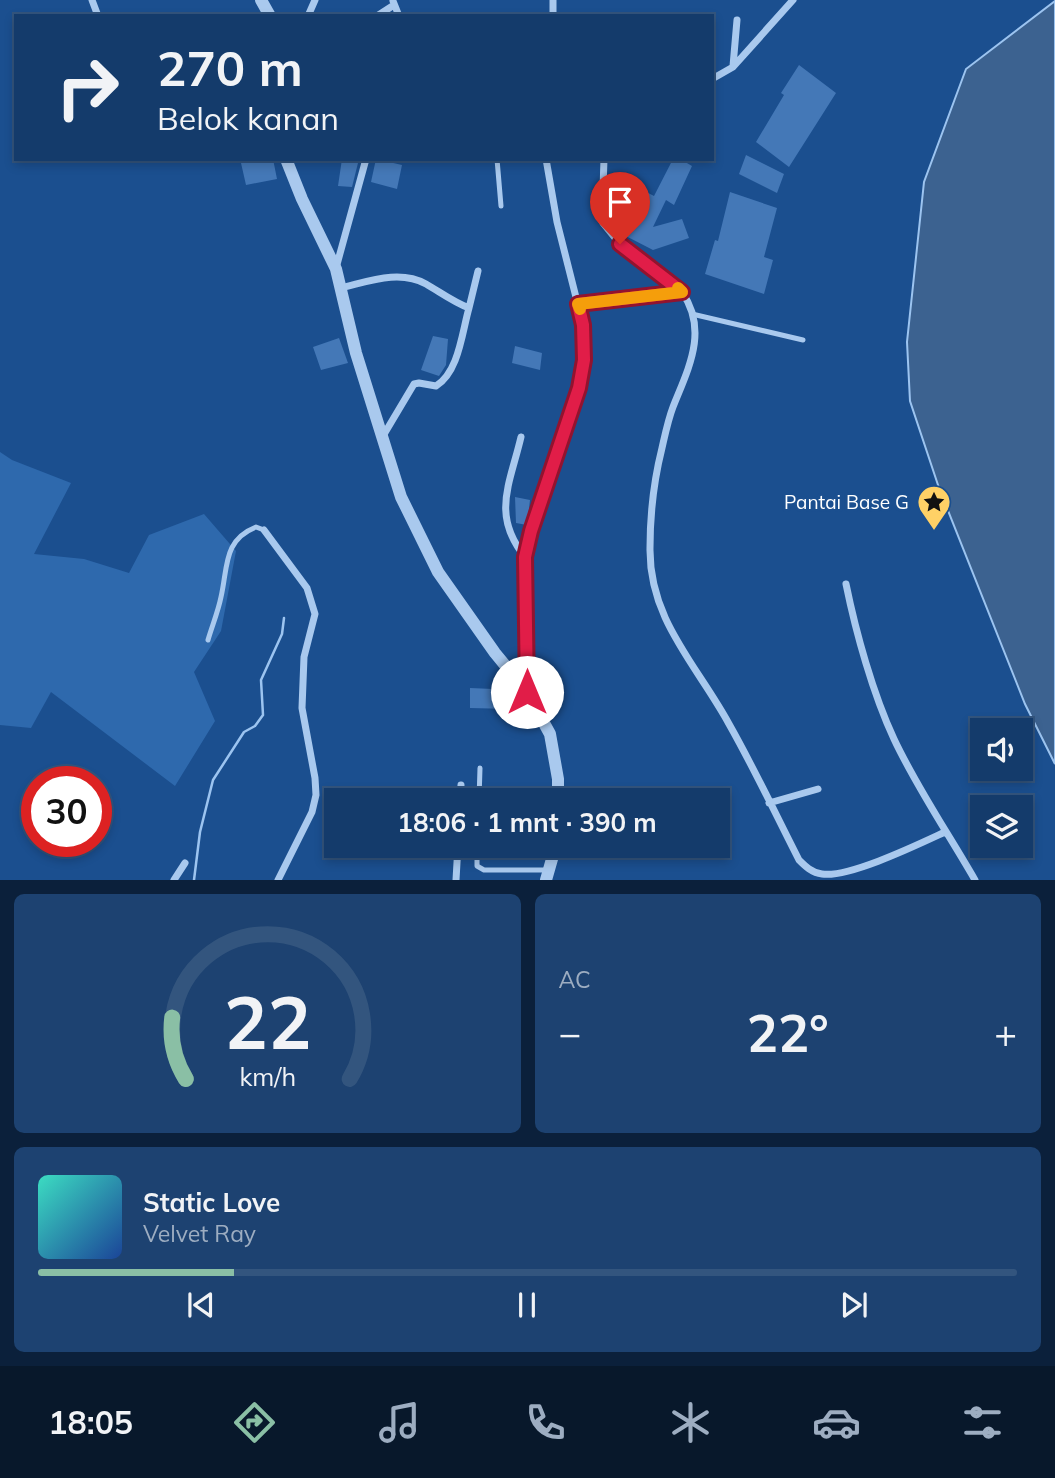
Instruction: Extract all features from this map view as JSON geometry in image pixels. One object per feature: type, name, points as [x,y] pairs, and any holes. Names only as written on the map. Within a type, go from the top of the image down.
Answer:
[{"type":"street","points":[[714,78],[733,67],[793,0]]},
{"type":"street","points":[[379,14],[393,2]]},
{"type":"street","points":[[733,67],[737,20]]},
{"type":"street","points":[[287,161],[336,269],[356,353],[401,497],[438,572],[495,653],[527,692],[550,734],[558,788]]},
{"type":"street","points":[[336,269],[365,161]]},
{"type":"street","points":[[527,692],[525,557],[531,531],[579,388],[584,360],[583,325],[557,222],[546,161]]},
{"type":"street","points":[[604,161],[599,216],[625,249],[682,292],[692,314],[696,342],[694,356],[673,409],[661,450],[654,497],[650,547],[653,587],[671,632],[729,723],[799,860],[811,871],[822,874],[839,872],[883,859],[945,832]]},
{"type":"street","points":[[383,436],[414,384],[436,386],[442,383],[452,368],[478,271]]},
{"type":"street","points":[[340,288],[378,279],[405,277],[424,283],[458,304],[469,307]]},
{"type":"street","points":[[578,304],[682,292]]},
{"type":"street","points":[[521,437],[505,517],[508,533],[525,557]]},
{"type":"street","points":[[264,530],[307,588],[315,614],[304,657],[302,708],[316,795],[312,812],[278,880]]},
{"type":"street","points":[[846,584],[852,613],[885,719],[911,772],[975,880]]},
{"type":"street","points":[[769,803],[818,789]]},
{"type":"street","points":[[456,880],[457,858]]},
{"type":"street","points":[[548,875],[553,858]]},
{"type":"street","points":[[174,880],[185,863]]},
{"type":"lane","points":[[497,161],[501,206]]},
{"type":"lane","points":[[692,314],[803,340]]},
{"type":"lane","points":[[208,640],[221,598],[227,556],[242,533],[256,527],[264,530]]},
{"type":"lane","points":[[479,788],[480,768]]},
{"type":"lane","points":[[477,858],[477,866],[484,870],[548,875]]},
{"type":"shaded area","points":[[1055,1],[1055,764],[1025,704],[939,488],[910,401],[907,342],[924,182],[966,69]]},
{"type":"shaded area","points":[[0,452],[12,460],[71,483],[34,554],[84,559],[129,573],[149,535],[204,514],[236,551],[221,631],[194,672],[215,721],[175,786],[51,692],[31,728],[0,725]]},
{"type":"building","points":[[799,65],[836,93],[789,167],[756,142]]},
{"type":"building","points":[[746,155],[784,174],[777,193],[739,174]]},
{"type":"building","points":[[273,161],[277,179],[246,185],[241,163]]},
{"type":"building","points":[[342,161],[358,161],[352,187],[338,186]]},
{"type":"building","points":[[376,161],[402,165],[397,189],[371,182]]},
{"type":"building","points":[[672,161],[683,161],[692,166],[674,205],[666,200],[653,227],[682,219],[689,238],[653,250],[618,232],[614,227],[626,202],[623,201],[629,183],[654,196]]},
{"type":"building","points":[[730,192],[777,208],[764,257],[773,260],[764,294],[705,274],[715,240],[718,241]]},
{"type":"building","points":[[433,336],[448,339],[446,365],[439,376],[421,370]]},
{"type":"building","points":[[339,338],[348,363],[321,370],[313,347]]},
{"type":"building","points":[[515,346],[542,353],[540,370],[512,363]]},
{"type":"building","points":[[515,497],[530,500],[527,525],[516,523]]},
{"type":"building","points":[[470,688],[513,690],[515,709],[470,708]]},
{"type":"waterway","points":[[194,880],[200,832],[213,780],[244,732],[255,726],[263,715],[261,680],[282,634],[284,618]]},
{"type":"slow traffic","points":[[580,309],[578,304],[682,292],[678,288]]},
{"type":"place","name":"Pantai Base G","points":[[934,532]]},
{"type":"route","points":[[527,692],[525,557],[531,531],[579,388],[584,360],[583,325],[578,304],[682,292],[620,244]]}]
